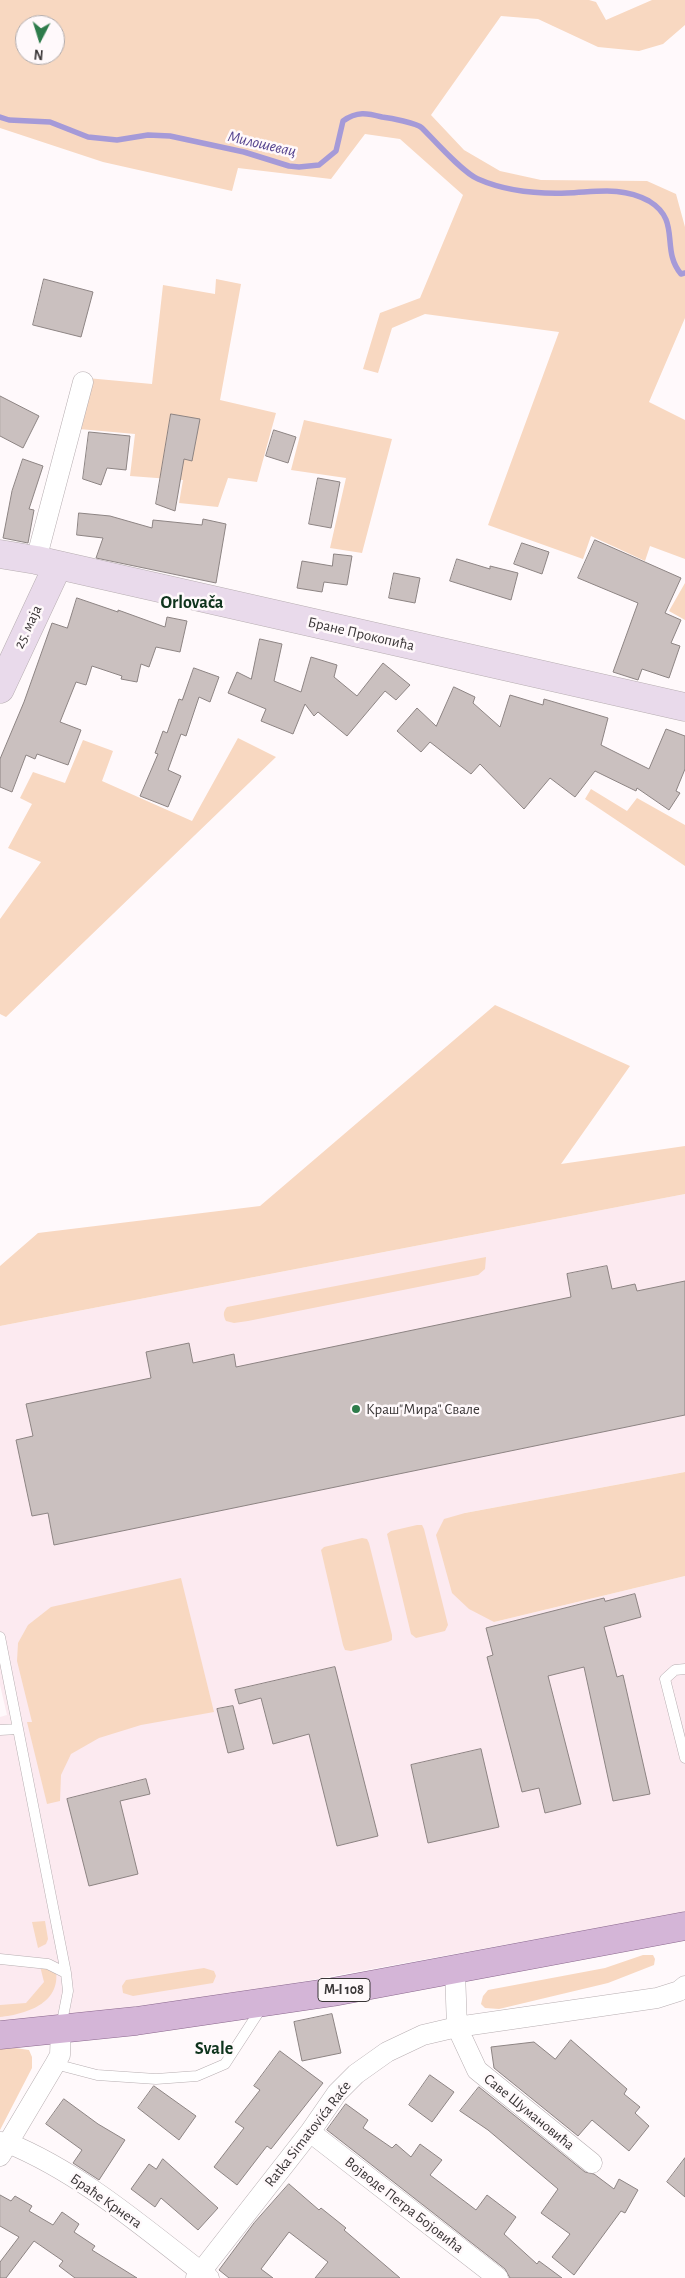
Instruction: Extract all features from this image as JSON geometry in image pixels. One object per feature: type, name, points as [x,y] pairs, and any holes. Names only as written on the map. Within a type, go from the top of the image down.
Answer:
[{"type":"main road","name":"M-I 108","points":[[0,2035],[136,2021],[265,2002],[455,1971],[685,1926]]},
{"type":"street","points":[[47,562],[83,382]]},
{"type":"street","name":"Бране Прокопића","points":[[0,554],[47,562],[685,707]]},
{"type":"street","name":"25. маја","points":[[0,689],[47,562]]},
{"type":"street","name":"Саве Шумановића","points":[[455,1971],[457,2026],[477,2070],[592,2163]]},
{"type":"street","name":"Ratka Simatovića Raće","points":[[202,2276],[337,2093],[356,2074],[387,2052],[423,2035],[457,2026],[657,1998],[679,1991],[685,1986]]},
{"type":"street","points":[[3,2147],[60,2055],[60,2028]]},
{"type":"street","name":"Војводе Петра Бојовића","points":[[310,2132],[498,2278]]},
{"type":"street","name":"Браће Крнета","points":[[3,2147],[34,2154],[89,2186],[202,2276]]},
{"type":"lane","points":[[0,1637],[66,1973],[68,1991],[60,2028]]},
{"type":"lane","points":[[685,1669],[675,1670],[665,1679],[685,1758]]},
{"type":"lane","points":[[0,1730],[18,1729]]},
{"type":"lane","points":[[0,1959],[48,1964],[66,1973]]},
{"type":"lane","points":[[55,2064],[97,2075],[156,2079],[197,2076],[225,2064],[265,2002]]},
{"type":"shaded area","points":[[0,0],[589,0],[596,2],[606,20],[652,0],[685,0],[685,25],[663,44],[639,51],[598,47],[538,19],[501,16],[431,115],[464,150],[500,171],[541,180],[647,181],[676,194],[685,227],[685,318],[649,402],[685,420],[685,559],[650,546],[645,561],[591,536],[583,559],[488,525],[559,332],[425,314],[392,328],[378,373],[363,369],[380,313],[420,298],[463,195],[400,139],[365,134],[331,179],[238,168],[232,191],[103,162],[0,128]]},
{"type":"shaded area","points":[[216,279],[241,284],[220,400],[276,413],[257,482],[228,478],[218,507],[179,503],[183,480],[130,476],[135,434],[68,428],[87,378],[152,384],[163,285],[215,294]]},
{"type":"shaded area","points":[[304,420],[392,439],[362,553],[330,548],[346,478],[291,470]]},
{"type":"shaded area","points":[[685,583],[685,620],[669,611]]},
{"type":"shaded area","points":[[238,738],[276,757],[6,1017],[0,1014],[0,919],[41,862],[8,848],[32,804],[20,798],[33,772],[65,783],[83,740],[113,751],[102,781],[192,821]]},
{"type":"shaded area","points":[[591,789],[627,811],[637,798],[685,825],[685,866],[585,799]]},
{"type":"shaded area","points":[[495,1005],[630,1066],[561,1164],[685,1146],[685,1194],[0,1326],[0,1266],[38,1233],[260,1206]]},
{"type":"shaded area","points":[[685,1194],[685,1472],[465,1513],[494,1622],[685,1576],[685,1912],[256,1990],[53,2018],[0,2023],[0,1717],[7,1715],[0,1685],[0,1326]]},
{"type":"shaded area","points":[[486,1257],[485,1269],[478,1275],[248,1321],[234,1323],[226,1321],[224,1317],[227,1307]]},
{"type":"shaded area","points":[[685,1472],[685,1576],[494,1622],[469,1609],[452,1593],[436,1535],[444,1519],[465,1513]]},
{"type":"shaded area","points":[[422,1525],[424,1529],[448,1625],[445,1631],[416,1638],[411,1634],[387,1534],[391,1531]]},
{"type":"shaded area","points":[[362,1538],[367,1539],[369,1543],[392,1640],[351,1651],[345,1650],[343,1645],[321,1550],[324,1547]]},
{"type":"shaded area","points":[[181,1578],[214,1712],[141,1725],[99,1738],[71,1754],[61,1775],[60,1801],[47,1804],[27,1722],[32,1722],[17,1661],[18,1643],[28,1625],[51,1607]]},
{"type":"shaded area","points":[[45,1921],[48,1939],[46,1944],[38,1948],[32,1922]]},
{"type":"shaded area","points":[[643,1955],[653,1955],[655,1959],[654,1965],[608,1983],[499,2009],[485,2008],[481,2004],[483,1996],[488,1990],[605,1968]]},
{"type":"shaded area","points":[[40,1966],[55,1966],[56,1978],[54,1989],[49,1997],[32,2009],[0,2017],[0,2005],[26,2003],[44,1982]]},
{"type":"shaded area","points":[[204,1968],[214,1971],[216,1976],[213,1983],[133,1996],[123,1993],[122,1986],[126,1980]]},
{"type":"shaded area","points":[[15,2048],[29,2050],[32,2057],[32,2068],[0,2130],[0,2049]]},
{"type":"building","points":[[44,279],[93,292],[81,337],[33,325]]},
{"type":"building","points":[[0,396],[39,416],[23,448],[0,436]]},
{"type":"building","points":[[171,414],[200,419],[192,461],[184,459],[175,511],[156,504]]},
{"type":"building","points":[[274,430],[296,437],[288,463],[266,456]]},
{"type":"building","points":[[89,432],[130,436],[126,470],[107,468],[101,485],[83,479]]},
{"type":"building","points":[[23,459],[43,466],[29,509],[34,510],[28,543],[3,538],[12,491]]},
{"type":"building","points":[[318,478],[340,482],[331,528],[309,524]]},
{"type":"building","points":[[79,513],[110,516],[152,528],[153,520],[202,525],[203,519],[226,524],[216,583],[96,558],[103,538],[77,535]]},
{"type":"building","points":[[595,540],[681,578],[665,613],[681,620],[671,643],[680,646],[669,678],[642,669],[638,680],[613,672],[638,603],[578,578]]},
{"type":"building","points":[[522,543],[549,552],[542,574],[514,564]]},
{"type":"building","points":[[334,554],[352,556],[347,585],[324,582],[322,592],[297,588],[302,561],[332,566]]},
{"type":"building","points":[[457,559],[490,569],[490,566],[518,573],[511,600],[450,581]]},
{"type":"building","points":[[394,573],[420,578],[415,603],[389,598]]},
{"type":"building","points":[[77,598],[165,627],[167,617],[187,621],[180,652],[156,647],[149,667],[141,664],[137,682],[121,679],[122,676],[92,666],[86,685],[76,682],[60,722],[81,730],[68,765],[37,754],[35,759],[26,755],[12,792],[0,787],[0,759],[24,702],[52,623],[67,628]]},
{"type":"building","points":[[260,639],[282,644],[274,681],[301,692],[311,657],[337,665],[334,677],[357,696],[383,663],[410,685],[396,700],[385,691],[347,736],[318,712],[314,716],[305,704],[293,734],[261,721],[266,709],[228,693],[237,672],[251,679]]},
{"type":"building","points":[[194,668],[219,677],[210,702],[199,697],[186,736],[181,734],[168,770],[181,776],[168,807],[140,796],[158,754],[155,753],[163,731],[167,733],[179,699],[182,700]]},
{"type":"building","points":[[454,687],[475,697],[473,703],[500,727],[510,695],[543,705],[544,699],[608,718],[601,745],[649,769],[666,729],[685,736],[685,769],[676,791],[680,793],[669,810],[637,788],[636,791],[595,771],[575,797],[550,778],[524,809],[480,764],[471,774],[430,742],[421,752],[397,731],[417,708],[436,726]]},
{"type":"building","name":"Краш\"Мира\" Свале","points":[[607,1266],[612,1289],[635,1284],[637,1291],[685,1281],[685,1415],[54,1545],[48,1513],[32,1516],[16,1440],[33,1436],[26,1404],[151,1378],[146,1352],[189,1343],[193,1363],[234,1354],[236,1367],[571,1297],[567,1274]]},
{"type":"building","points":[[635,1594],[641,1617],[604,1627],[617,1677],[623,1675],[650,1794],[613,1801],[584,1667],[548,1676],[581,1804],[545,1813],[539,1788],[522,1792],[487,1657],[493,1655],[486,1628],[604,1598],[605,1601]]},
{"type":"building","points":[[335,1667],[378,1836],[337,1846],[309,1734],[273,1744],[261,1698],[239,1704],[235,1690]]},
{"type":"building","points":[[233,1706],[244,1749],[228,1753],[217,1709]]},
{"type":"building","points":[[481,1749],[499,1827],[428,1843],[411,1765]]},
{"type":"building","points":[[146,1779],[150,1794],[120,1801],[138,1874],[89,1886],[67,1799]]},
{"type":"building","points":[[332,2014],[341,2053],[302,2061],[294,2022]]},
{"type":"building","points":[[571,2040],[627,2089],[624,2094],[640,2107],[635,2113],[649,2126],[629,2151],[592,2120],[578,2136],[494,2068],[491,2047],[534,2042],[555,2059]]},
{"type":"building","points":[[280,2051],[323,2083],[271,2149],[267,2146],[237,2185],[214,2167],[244,2128],[235,2122],[260,2090],[254,2086]]},
{"type":"building","points":[[430,2075],[454,2092],[432,2122],[409,2105]]},
{"type":"building","points":[[154,2086],[196,2116],[179,2140],[138,2108]]},
{"type":"building","points":[[479,2087],[585,2172],[594,2174],[614,2189],[619,2179],[638,2190],[625,2213],[621,2211],[574,2275],[552,2257],[570,2234],[541,2213],[558,2189],[488,2130],[460,2111]]},
{"type":"building","points":[[64,2099],[98,2124],[125,2140],[99,2180],[73,2163],[82,2150],[46,2124]]},
{"type":"building","points":[[346,2104],[368,2120],[363,2128],[392,2148],[396,2144],[411,2157],[420,2144],[442,2160],[430,2175],[476,2210],[487,2195],[516,2217],[504,2234],[537,2264],[539,2261],[562,2278],[510,2278],[505,2269],[327,2130]]},
{"type":"building","points":[[685,2158],[685,2197],[667,2182]]},
{"type":"building","points":[[163,2159],[218,2208],[198,2230],[161,2198],[155,2207],[131,2189],[149,2164],[156,2169]]},
{"type":"building","points":[[289,2184],[319,2210],[321,2208],[346,2228],[344,2230],[400,2278],[315,2278],[328,2262],[289,2232],[261,2269],[273,2278],[229,2278],[219,2270],[254,2223]]},
{"type":"building","points":[[0,2195],[11,2201],[15,2196],[32,2206],[29,2211],[53,2225],[62,2212],[79,2224],[74,2232],[95,2246],[92,2250],[137,2278],[75,2278],[59,2266],[63,2261],[34,2241],[6,2278],[0,2278],[0,2262],[19,2237],[0,2226]]},
{"type":"waterway","name":"Милошевац","points":[[0,117],[9,120],[50,122],[88,137],[117,140],[148,135],[170,136],[244,152],[289,166],[299,167],[319,165],[336,151],[343,121],[348,118],[358,114],[367,114],[403,121],[422,128],[449,156],[472,176],[488,183],[510,189],[545,193],[599,191],[629,193],[649,201],[665,217],[675,265],[681,274],[685,273]]},
{"type":"place","name":"Краш\"Мира\" Свале","points":[[356,1409]]},
{"type":"district","name":"Orlovača","points":[[192,603]]},
{"type":"district","name":"Svale","points":[[214,2049]]}]
